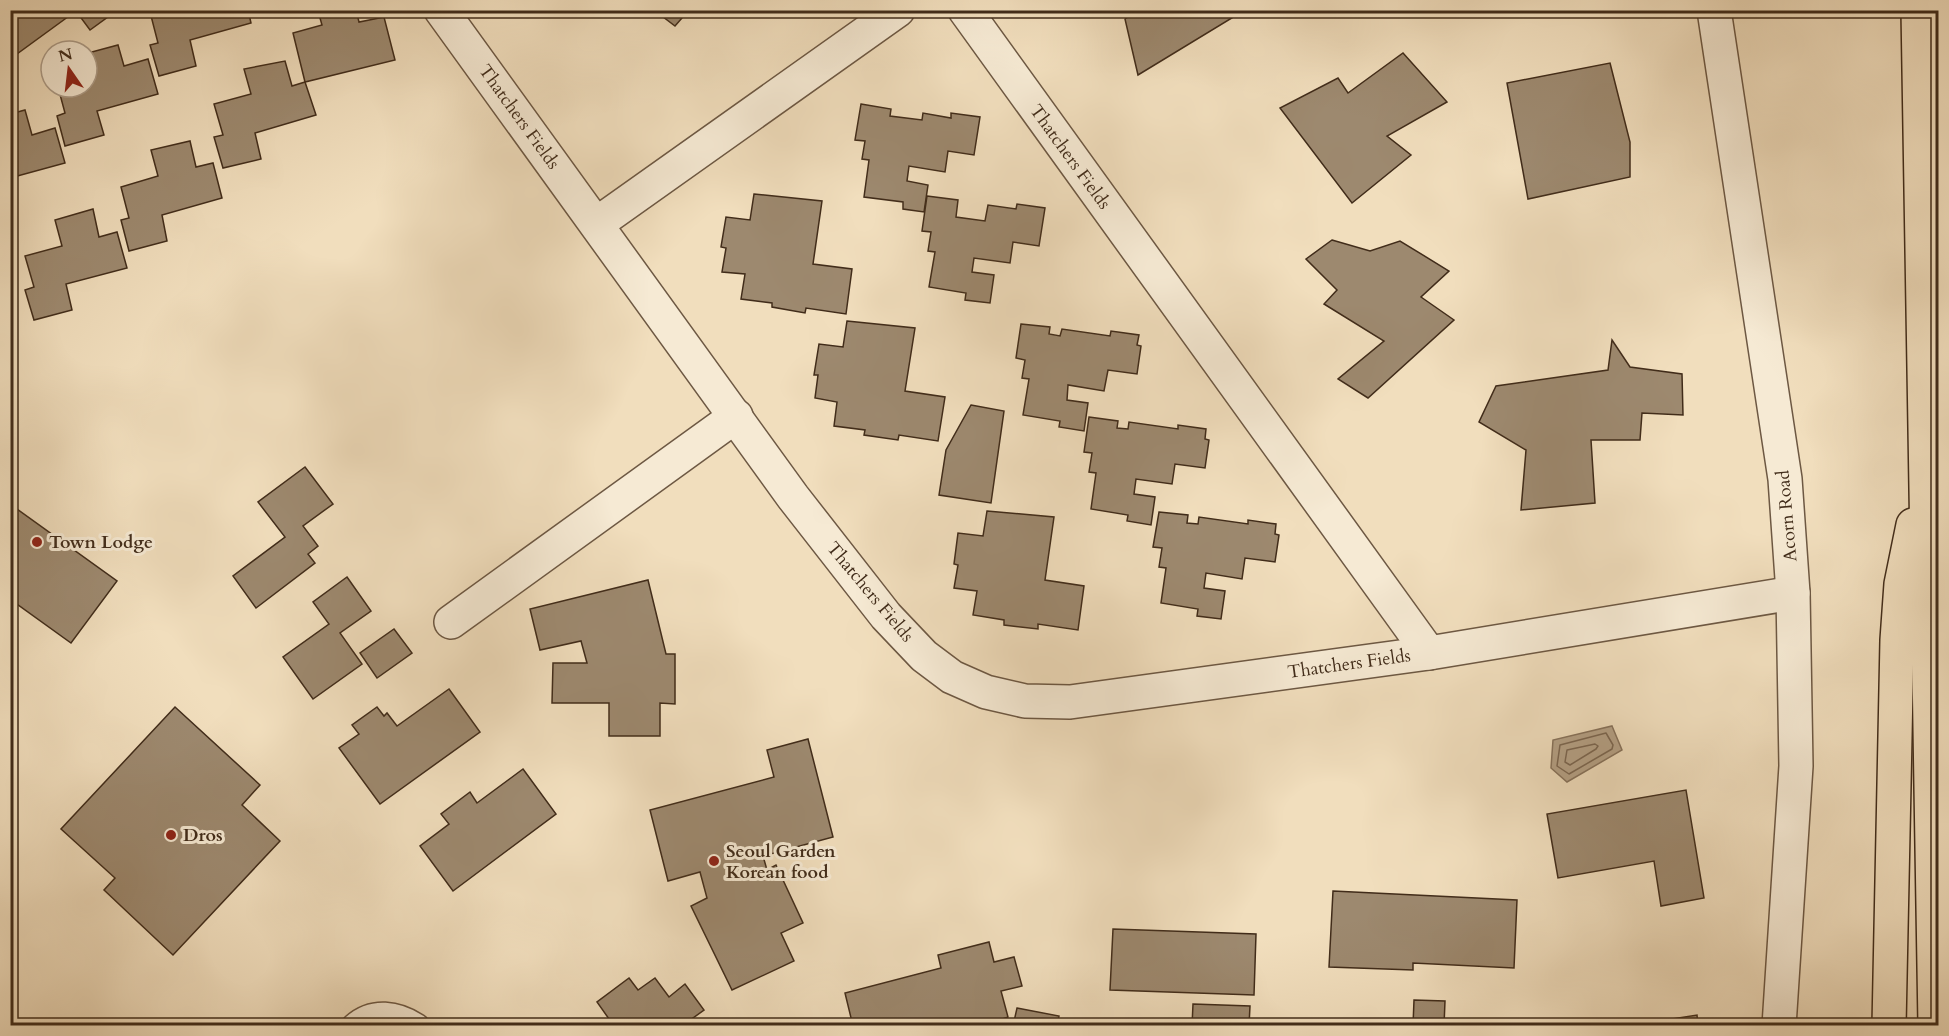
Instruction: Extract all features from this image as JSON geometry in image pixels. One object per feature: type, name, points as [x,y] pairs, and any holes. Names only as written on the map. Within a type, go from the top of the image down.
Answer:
[{"type":"highway","points":[[1918,10],[1935,1026]]},
{"type":"highway","points":[[1889,1026],[1897,640],[1901,584],[1926,465]]},
{"type":"street","name":"Thatchers Fields","points":[[441,10],[598,223],[794,497],[886,616],[924,656],[952,677],[986,692],[1025,701],[1070,702],[1429,653],[1793,593]]},
{"type":"street","points":[[598,223],[898,10]]},
{"type":"street","name":"Thatchers Fields","points":[[965,10],[1429,653]]},
{"type":"street","name":"Acorn Road","points":[[1714,10],[1785,479],[1793,593],[1796,766],[1779,1026]]},
{"type":"street","points":[[451,622],[736,416]]},
{"type":"lane","points":[[354,1026],[376,1015],[394,1014],[417,1026]]},
{"type":"water","points":[[1612,726],[1622,750],[1567,782],[1551,768],[1553,740]]},
{"type":"building","points":[[10,10],[116,11],[90,30],[76,11],[10,59]]},
{"type":"building","points":[[155,10],[248,10],[251,23],[190,40],[196,66],[159,76],[150,45],[158,43],[150,12]]},
{"type":"building","points":[[295,10],[356,10],[359,22],[384,17],[395,60],[305,82],[293,33],[322,25],[318,11],[296,17]]},
{"type":"building","points":[[654,10],[689,10],[675,26]]},
{"type":"building","points":[[1138,10],[1245,10],[1138,75],[1125,19]]},
{"type":"building","points":[[118,45],[124,66],[148,59],[158,94],[97,111],[104,135],[65,146],[57,116],[65,113],[61,99],[99,99],[99,50]]},
{"type":"building","points":[[1403,53],[1447,102],[1387,136],[1411,155],[1352,203],[1280,108],[1338,78],[1348,93]]},
{"type":"building","points":[[285,61],[292,86],[305,82],[316,115],[255,133],[261,159],[223,168],[214,137],[223,135],[214,104],[251,94],[244,69]]},
{"type":"building","points":[[1610,63],[1630,142],[1630,177],[1528,199],[1507,83]]},
{"type":"building","points":[[861,104],[891,109],[890,116],[922,120],[923,113],[951,118],[951,113],[980,117],[974,155],[948,151],[945,172],[909,166],[907,181],[928,185],[924,212],[903,209],[903,202],[864,197],[869,160],[862,159],[865,141],[855,140]]},
{"type":"building","points":[[25,110],[32,135],[55,128],[65,163],[10,178],[10,114]]},
{"type":"building","points":[[190,141],[196,167],[213,163],[222,198],[162,215],[167,241],[129,251],[121,220],[129,218],[121,187],[158,176],[151,150]]},
{"type":"building","points":[[754,194],[822,201],[813,264],[852,269],[846,314],[806,308],[805,313],[772,307],[772,303],[741,299],[745,274],[722,272],[726,248],[721,247],[726,217],[750,220]]},
{"type":"building","points":[[927,196],[958,200],[956,217],[985,221],[988,205],[1016,209],[1017,204],[1045,208],[1039,246],[1013,242],[1010,263],[974,258],[972,272],[994,275],[990,303],[965,300],[966,293],[929,287],[935,252],[928,251],[931,232],[922,231]]},
{"type":"building","points":[[93,209],[99,237],[117,232],[127,268],[66,284],[72,310],[34,320],[25,290],[34,287],[25,256],[62,246],[55,220]]},
{"type":"building","points":[[1332,240],[1370,251],[1400,241],[1449,271],[1421,297],[1454,320],[1368,398],[1338,379],[1384,341],[1324,304],[1337,290],[1306,259]]},
{"type":"building","points":[[847,321],[915,328],[905,391],[945,397],[938,441],[899,435],[898,440],[864,435],[865,430],[834,426],[837,402],[815,398],[818,375],[814,375],[819,344],[843,347]]},
{"type":"building","points":[[1021,324],[1050,327],[1049,334],[1060,336],[1062,329],[1110,336],[1111,331],[1139,335],[1137,345],[1141,346],[1137,374],[1108,370],[1104,391],[1068,385],[1067,400],[1088,403],[1084,431],[1059,427],[1060,421],[1023,415],[1029,379],[1022,378],[1025,360],[1016,358]]},
{"type":"building","points":[[1612,340],[1630,367],[1682,374],[1683,415],[1642,413],[1640,440],[1591,440],[1595,503],[1521,510],[1526,450],[1479,422],[1496,386],[1608,370]]},
{"type":"building","points":[[971,405],[1004,411],[991,503],[939,495],[946,450]]},
{"type":"building","points":[[1089,417],[1118,421],[1117,428],[1128,429],[1129,422],[1178,429],[1178,425],[1206,429],[1205,439],[1209,440],[1205,468],[1175,464],[1172,484],[1136,479],[1134,494],[1155,497],[1151,525],[1127,521],[1128,515],[1091,509],[1096,473],[1089,472],[1092,453],[1084,452]]},
{"type":"building","points":[[305,467],[333,504],[303,526],[318,546],[308,554],[315,563],[256,608],[233,576],[285,537],[258,502]]},
{"type":"building","name":"Town Lodge","points":[[10,504],[117,581],[71,643],[10,599]]},
{"type":"building","points":[[987,511],[1054,517],[1045,580],[1084,586],[1078,630],[1038,624],[1038,629],[1004,625],[1004,620],[973,615],[977,591],[954,588],[958,565],[954,564],[958,533],[983,536]]},
{"type":"building","points":[[1159,512],[1188,515],[1187,523],[1198,524],[1199,517],[1248,524],[1248,520],[1276,524],[1275,534],[1279,535],[1275,562],[1245,558],[1242,579],[1206,573],[1204,588],[1225,591],[1221,619],[1197,616],[1198,609],[1161,603],[1166,568],[1159,567],[1162,548],[1153,547]]},
{"type":"building","points":[[347,577],[371,611],[340,633],[362,664],[313,699],[283,657],[329,624],[313,602]]},
{"type":"building","points":[[648,580],[666,654],[675,654],[675,704],[660,703],[660,736],[609,736],[609,703],[552,703],[553,663],[587,663],[581,641],[540,650],[530,609]]},
{"type":"building","points":[[394,629],[412,653],[377,678],[360,653]]},
{"type":"building","points":[[449,689],[480,732],[380,804],[339,748],[359,734],[352,725],[377,707],[384,716],[387,713],[397,726]]},
{"type":"building","name":"Dros","points":[[175,707],[260,785],[242,805],[280,841],[173,955],[104,890],[115,878],[61,829]]},
{"type":"building","name":"Seoul Garden Korean food","points":[[808,739],[833,837],[763,856],[767,870],[776,865],[803,923],[781,933],[794,961],[732,990],[691,906],[707,898],[700,872],[668,881],[650,810],[774,777],[767,750]]},
{"type":"building","points":[[523,769],[556,814],[453,891],[420,846],[449,824],[441,814],[470,792],[477,803]]},
{"type":"building","points":[[1686,790],[1704,898],[1661,906],[1654,861],[1558,878],[1547,814]]},
{"type":"building","points":[[1333,891],[1517,900],[1514,968],[1413,963],[1413,970],[1329,967]]},
{"type":"building","points":[[1113,929],[1256,934],[1254,995],[1110,990]]},
{"type":"building","points":[[989,942],[994,962],[1014,957],[1022,986],[1001,991],[1008,1017],[984,1026],[853,1026],[845,993],[941,968],[938,955]]},
{"type":"building","points":[[629,978],[638,990],[655,978],[669,997],[685,984],[704,1010],[682,1026],[614,1026],[597,1002]]},
{"type":"building","points":[[1414,1000],[1445,1001],[1444,1026],[1413,1026]]},
{"type":"building","points":[[1193,1004],[1250,1006],[1249,1026],[1192,1026]]},
{"type":"building","points":[[1017,1008],[1059,1016],[1057,1026],[1013,1026]]},
{"type":"building","points":[[1697,1015],[1698,1026],[1628,1026]]},
{"type":"place","name":"Town Lodge","points":[[37,542]]},
{"type":"place","name":"Dros","points":[[171,835]]},
{"type":"place","name":"Seoul Garden Korean food","points":[[714,861]]}]
